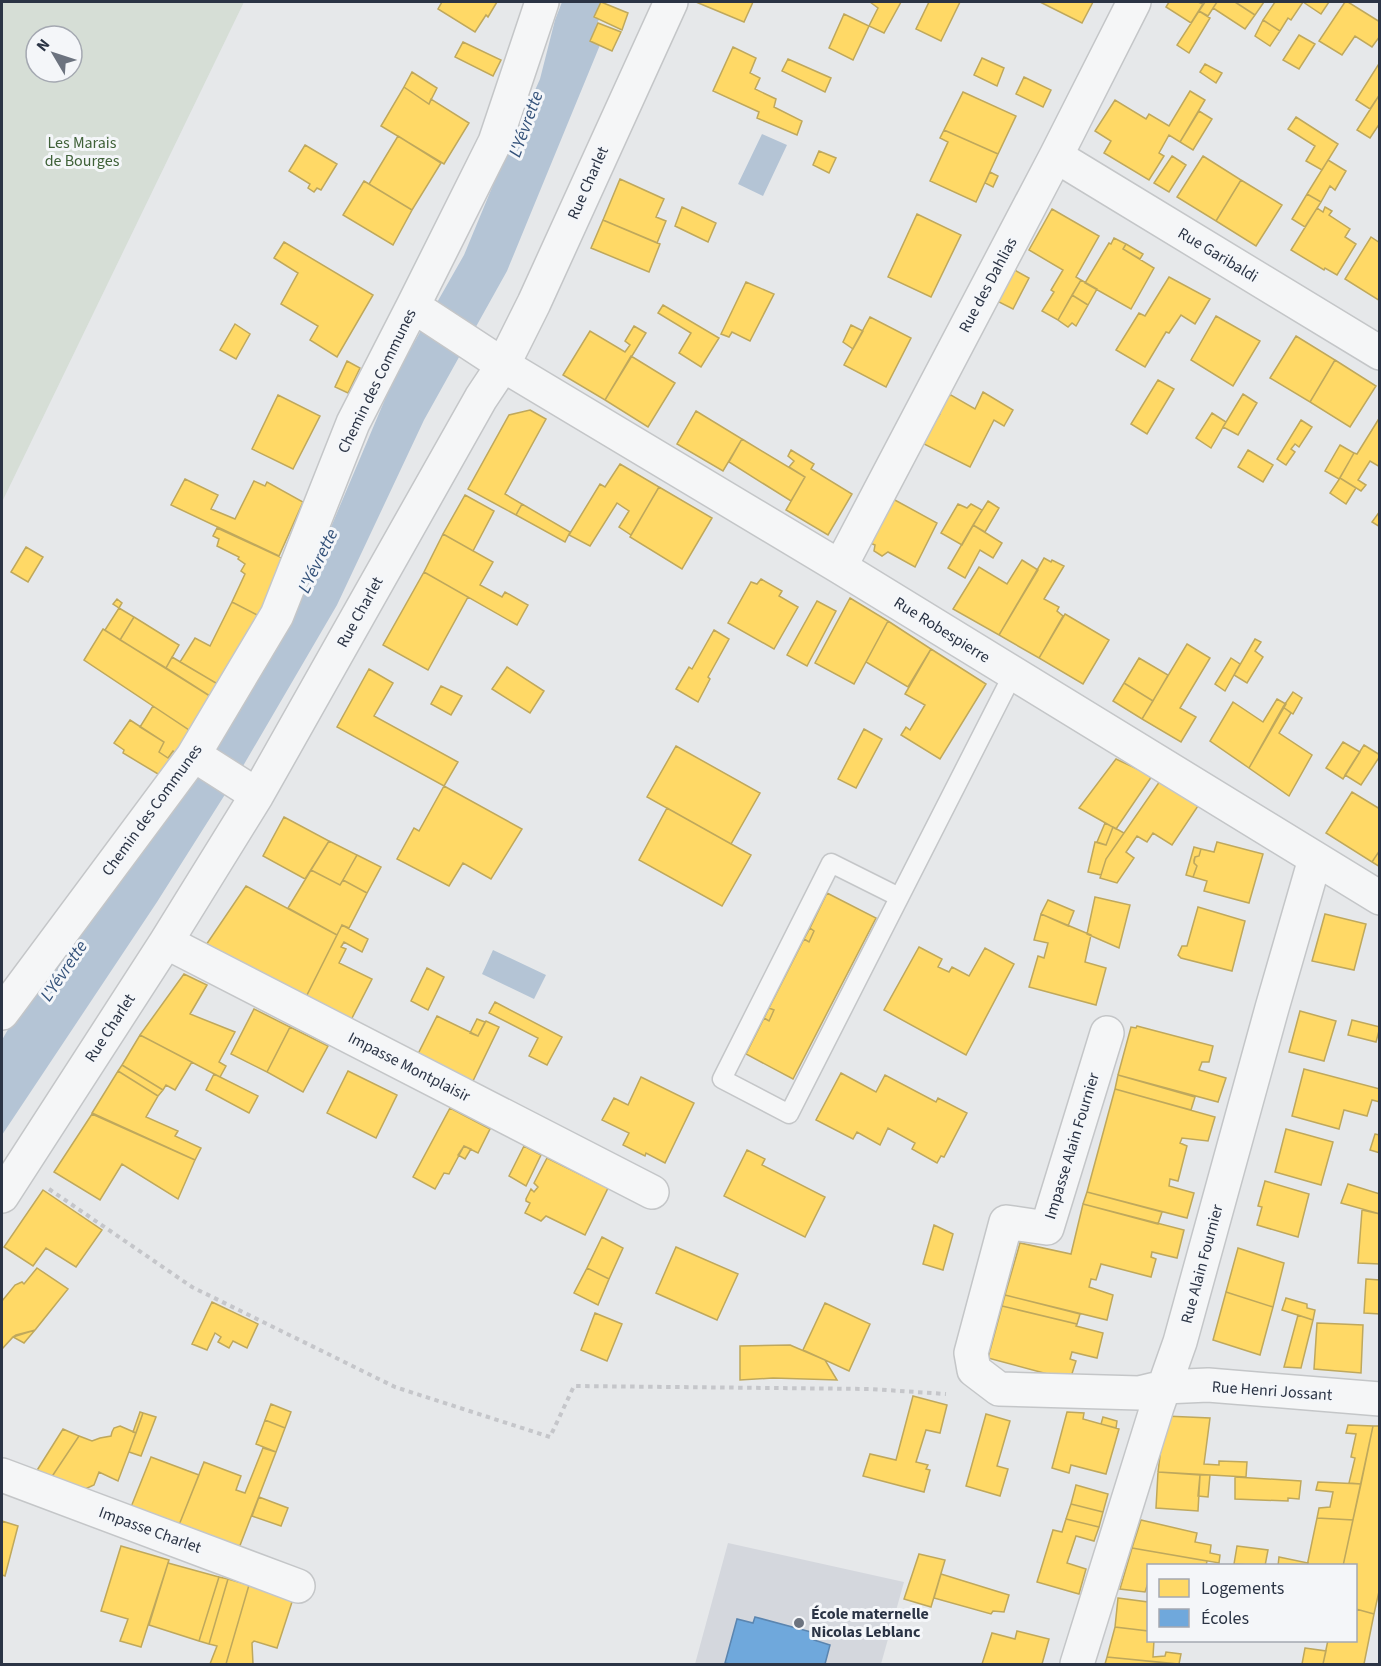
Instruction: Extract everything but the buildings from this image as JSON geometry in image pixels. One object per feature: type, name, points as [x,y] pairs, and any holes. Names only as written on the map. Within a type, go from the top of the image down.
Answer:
[{"type":"street","name":"Chemin des Communes","points":[[2,1013],[198,758],[277,615],[353,423],[419,310],[495,142],[542,2]]},
{"type":"street","name":"Rue Charlet","points":[[2,1196],[166,942],[250,791],[502,365],[534,303],[671,2]]},
{"type":"street","name":"Rue des Dahlias","points":[[840,567],[1056,156],[1134,2]]},
{"type":"street","name":"Rue Garibaldi","points":[[1056,156],[1380,354]]},
{"type":"street","name":"Rue Robespierre","points":[[419,310],[502,365],[840,567],[1380,898]]},
{"type":"street","points":[[198,758],[250,791]]},
{"type":"street","name":"Rue Alain Fournier","points":[[1077,1665],[1157,1407],[1180,1342],[1315,859]]},
{"type":"street","name":"Impasse Montplaisir","points":[[166,942],[652,1192]]},
{"type":"street","name":"Impasse Alain Fournier","points":[[1107,1033],[1047,1228],[1006,1222],[971,1353],[974,1370],[999,1389],[1139,1393],[1164,1387]]},
{"type":"street","name":"Rue Henri Jossant","points":[[1164,1387],[1208,1385],[1380,1399]]},
{"type":"street","name":"Impasse Charlet","points":[[2,1475],[298,1586]]},
{"type":"lane","points":[[899,897],[831,863],[722,1079],[789,1114],[1013,674]]},
{"type":"path","points":[[19,1169],[192,1287],[395,1387],[550,1437],[574,1386],[871,1389],[954,1394]]},
{"type":"shaded area","name":"École maternelle Nicolas Leblanc","points":[[728,1543],[904,1582],[881,1664],[695,1664]]},
{"type":"green space","name":"Les Marais de Bourges","points":[[2,2],[244,2],[2,502]]},
{"type":"water","name":"L'Yévrette","points":[[562,2],[601,2],[595,16],[599,19],[591,41],[600,45],[507,271],[424,420],[337,605],[243,766],[157,902],[2,1135],[2,1040],[15,1017],[290,624],[394,378],[464,255],[540,79]]},
{"type":"water","points":[[762,134],[787,145],[763,196],[738,184]]},
{"type":"water","points":[[493,950],[546,975],[534,999],[482,974]]},
{"type":"place","name":"École maternelle Nicolas Leblanc","points":[[799,1623]]}]
